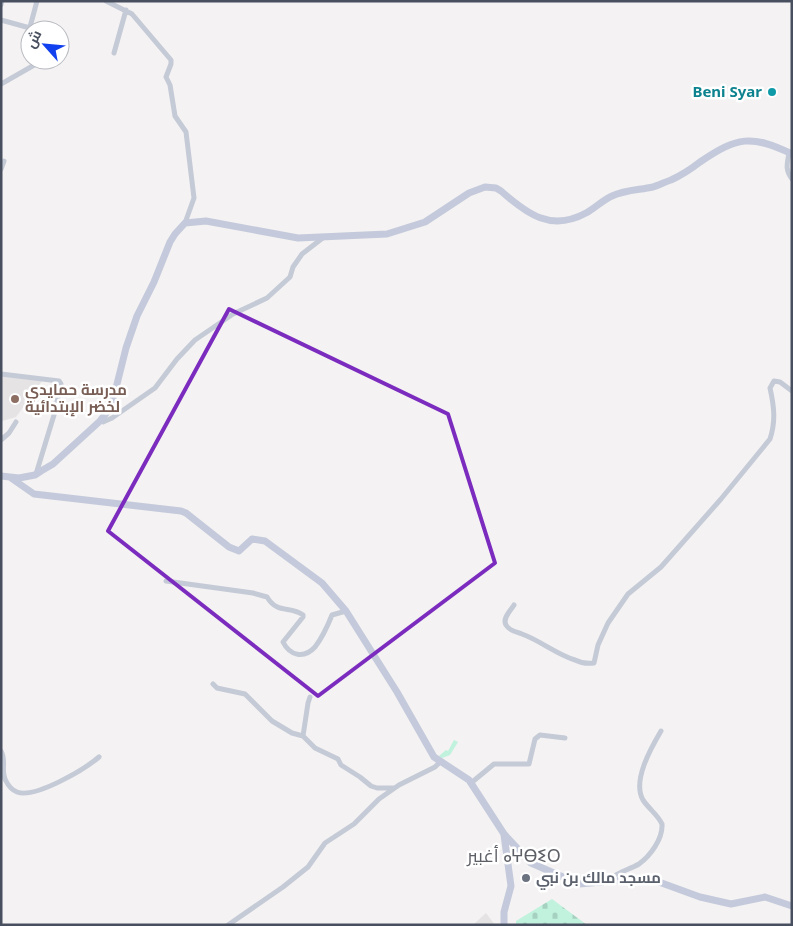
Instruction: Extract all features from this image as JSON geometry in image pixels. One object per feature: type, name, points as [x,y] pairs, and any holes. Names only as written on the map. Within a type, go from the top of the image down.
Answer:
[{"type":"street","points":[[32,20],[37,1]]},
{"type":"street","points":[[5,476],[19,478],[35,475],[53,464],[100,421],[107,412],[114,396],[136,316],[154,282],[170,242],[185,223],[194,198],[186,132],[175,116],[172,94],[166,77],[171,64],[170,60],[135,17],[126,10],[106,1]]},
{"type":"street","points":[[114,53],[126,10]]},
{"type":"street","points":[[1,20],[20,25]]},
{"type":"street","points":[[1,84],[26,70]]},
{"type":"street","points":[[185,223],[206,221],[298,238],[387,234],[425,222],[469,194],[485,187],[496,188],[501,191],[531,215],[548,220],[568,220],[586,213],[611,196],[655,186],[680,176],[714,153],[735,142],[750,140],[766,143],[791,154],[787,165],[787,172],[792,179]]},
{"type":"street","points":[[1,169],[4,161]]},
{"type":"street","points":[[100,421],[103,422],[112,418],[155,388],[177,359],[195,340],[233,314],[267,298],[290,277],[293,268],[302,254],[324,237]]},
{"type":"street","points":[[1,374],[59,381],[61,384],[54,415],[35,475]]},
{"type":"street","points":[[514,605],[505,622],[510,630],[543,644],[564,656],[587,664],[594,663],[598,645],[608,624],[628,594],[661,567],[721,499],[770,439],[774,418],[771,384],[774,381],[780,382],[792,391]]},
{"type":"street","points":[[1,440],[16,422]]},
{"type":"street","points":[[5,476],[34,494],[181,511],[229,547],[238,551],[252,539],[265,541],[322,583],[346,611],[397,692],[434,757],[469,780],[504,834],[531,863],[575,884],[648,878],[700,897],[731,904],[764,897],[792,906]]},
{"type":"street","points":[[166,582],[253,593],[267,597],[271,604],[278,608],[299,611],[304,617],[283,642],[286,649],[292,654],[301,654],[314,648],[332,615],[346,611]]},
{"type":"street","points":[[213,684],[218,688],[245,694],[272,721],[292,733],[303,736],[315,748],[338,759],[341,765],[371,786],[394,788]]},
{"type":"street","points":[[303,736],[310,697]]},
{"type":"street","points":[[608,881],[616,874],[638,864],[649,854],[659,840],[662,824],[643,799],[640,792],[640,783],[644,765],[661,731]]},
{"type":"street","points":[[471,783],[494,764],[530,764],[534,739],[540,735],[565,738]]},
{"type":"street","points":[[1,751],[5,759],[5,780],[11,788],[22,793],[34,791],[72,776],[99,757]]},
{"type":"street","points":[[228,925],[283,887],[308,867],[325,843],[354,824],[379,799],[394,788],[435,767],[441,761]]},
{"type":"street","points":[[504,834],[511,886],[504,912],[504,925]]},
{"type":"highlighted area","points":[[229,309],[448,414],[495,563],[318,696],[108,531]]},
{"type":"shaded area","name":"مدرسة حمايدي لخضر الإبتدائية","points":[[1,376],[42,381],[16,417],[2,421]]},
{"type":"shaded area","points":[[486,913],[495,925],[473,925]]},
{"type":"green space","points":[[454,740],[458,742],[450,755],[442,758],[439,756],[446,750],[448,751]]},
{"type":"green space","points":[[552,899],[587,925],[516,925],[516,921]]},
{"type":"place","name":"Beni Syar","points":[[772,92]]},
{"type":"place","name":"مدرسة حمايدي لخضر الإبتدائية","points":[[15,399]]},
{"type":"place","name":"مسجد مالك بن نبي","points":[[526,878]]},
{"type":"district","name":"أغبير ⴰⵖⴱⵉⵔ","points":[[514,856]]}]
